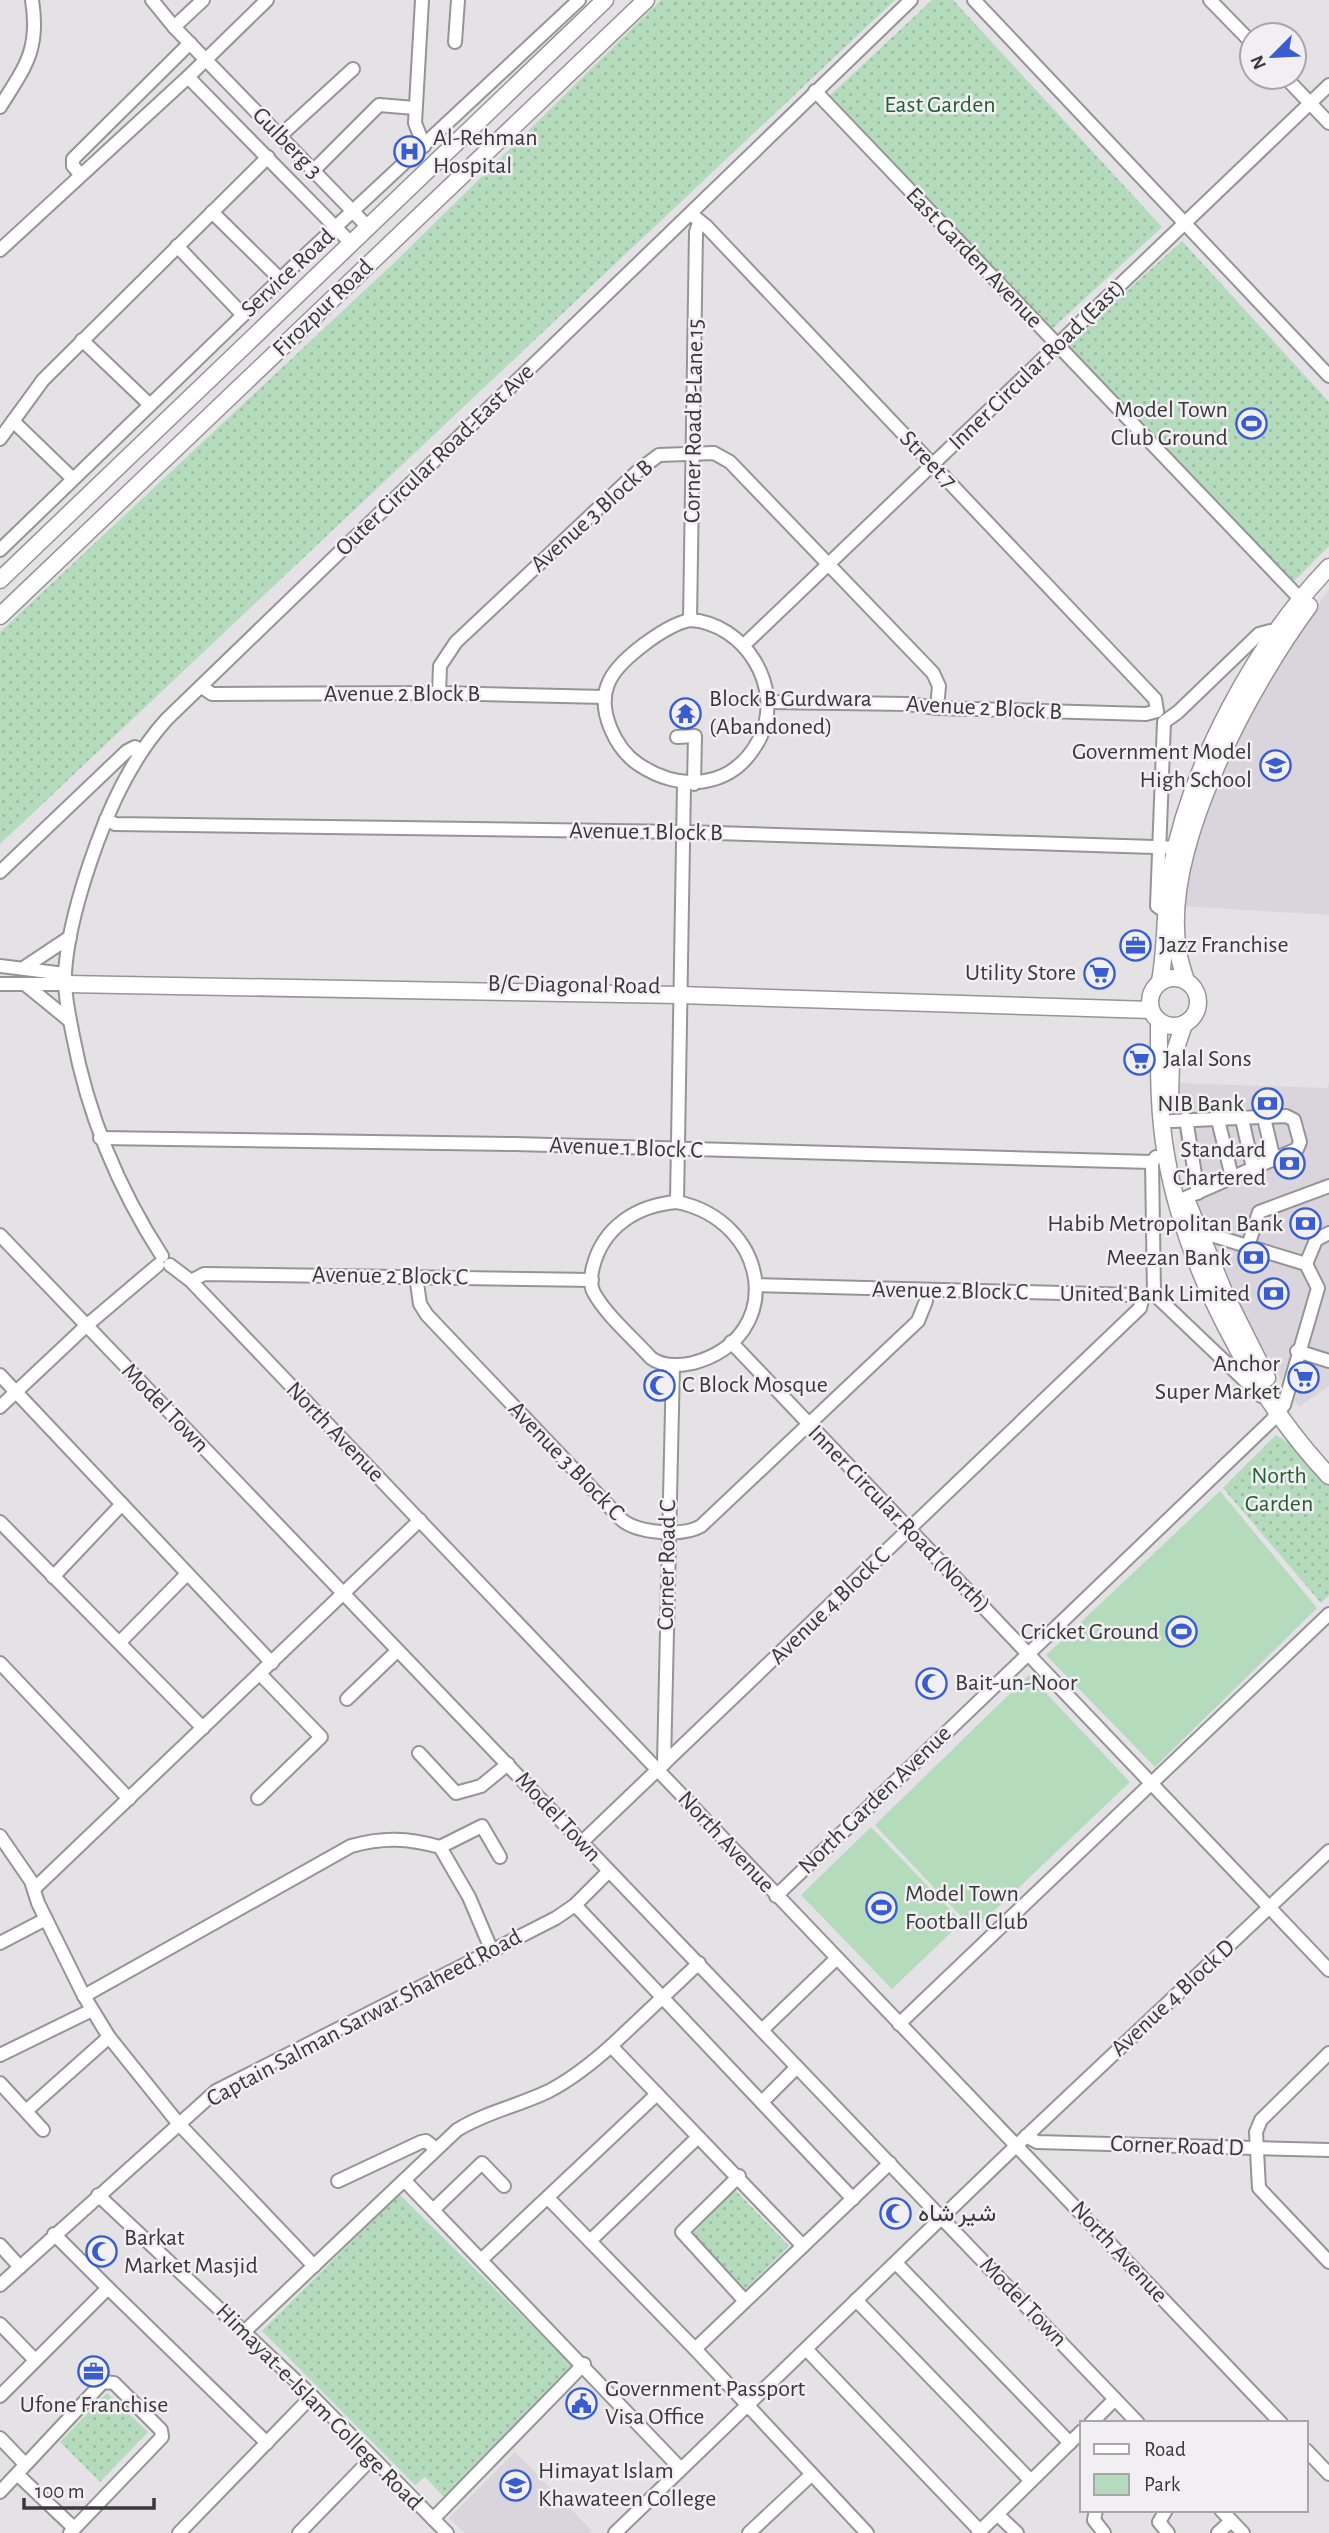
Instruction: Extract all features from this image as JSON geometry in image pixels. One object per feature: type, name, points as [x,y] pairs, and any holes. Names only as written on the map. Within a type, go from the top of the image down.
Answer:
[{"type":"main road","name":"Firozpur Road","points":[[0,580],[605,0]]},
{"type":"main road","name":"Firozpur Road","points":[[0,616],[646,0]]},
{"type":"main road","points":[[1329,567],[1304,603],[1230,736],[1182,848],[1177,906],[1177,949],[1186,981],[1196,992],[1198,1005],[1193,1016],[1184,1024],[1171,1063],[1169,1086],[1179,1120],[1187,1198],[1196,1240],[1242,1357],[1329,1476]]},
{"type":"main road","points":[[1187,1198],[1159,1158],[1159,1096],[1153,1010],[1160,981],[1166,912],[1209,754],[1236,698],[1275,635],[1304,603],[1329,583]]},
{"type":"main road","points":[[1160,981],[1173,977],[1186,981]]},
{"type":"main road","name":"B/C Diagonal Road","points":[[65,979],[680,991],[1153,1010]]},
{"type":"main road","points":[[1153,1010],[1171,1026],[1184,1024]]},
{"type":"main road","points":[[1281,1409],[1329,1462]]},
{"type":"street","points":[[0,107],[30,60],[35,23],[32,0]]},
{"type":"street","name":"Gulberg 3","points":[[152,0],[174,27],[367,226]]},
{"type":"street","points":[[174,27],[203,0]]},
{"type":"street","points":[[0,250],[207,60],[267,0]]},
{"type":"street","points":[[422,0],[415,123],[424,146]]},
{"type":"street","points":[[456,42],[458,0]]},
{"type":"street","name":"Outer Circular Road-East Ave","points":[[163,1262],[123,1190],[100,1138],[87,1098],[70,1021],[65,979],[70,937],[83,879],[106,818],[142,751],[160,726],[695,219],[815,91],[911,0]]},
{"type":"street","points":[[974,0],[1329,376]]},
{"type":"street","points":[[1210,0],[1238,29]]},
{"type":"street","name":"Service Road","points":[[0,550],[570,3]]},
{"type":"street","points":[[81,176],[73,166],[73,159],[190,43]]},
{"type":"street","points":[[280,136],[353,69]]},
{"type":"street","points":[[188,77],[350,242]]},
{"type":"street","name":"Inner Circular Road (East)","points":[[745,644],[1329,85]]},
{"type":"street","name":"East Garden Avenue","points":[[815,91],[1304,603]]},
{"type":"street","points":[[1298,91],[1329,123]]},
{"type":"street","points":[[314,170],[379,105],[415,108]]},
{"type":"street","points":[[0,439],[43,380],[268,157]]},
{"type":"street","points":[[212,212],[280,279]]},
{"type":"street","name":"Corner Road B-Lane 15","points":[[690,620],[695,219]]},
{"type":"street","name":"Street 7","points":[[695,219],[706,226],[1155,699],[1162,715]]},
{"type":"street","points":[[177,246],[243,315]]},
{"type":"street","points":[[82,340],[150,405]]},
{"type":"street","points":[[13,421],[73,479]]},
{"type":"street","name":"Avenue 3 Block B","points":[[439,693],[440,666],[456,642],[639,470],[659,455],[694,454],[722,455],[730,462],[933,673],[939,686],[937,708]]},
{"type":"street","points":[[690,620],[703,621],[721,628],[745,644],[761,675],[768,702],[761,737],[741,762],[717,778],[689,784],[649,771],[623,753],[613,735],[605,697],[612,677],[634,655],[664,629],[690,620]]},
{"type":"street","points":[[1166,912],[1157,906],[1162,715],[1178,712],[1259,634],[1270,631],[1275,635]]},
{"type":"street","name":"Avenue 2 Block B","points":[[202,687],[212,694],[439,693],[605,697]]},
{"type":"street","name":"Avenue 2 Block B","points":[[768,702],[908,704],[937,708],[1162,715]]},
{"type":"street","points":[[677,737],[695,736],[684,832],[677,1202]]},
{"type":"street","points":[[0,872],[127,751],[135,747],[142,751]]},
{"type":"street","name":"Avenue 1 Block B","points":[[106,818],[114,824],[684,832],[1182,848]]},
{"type":"street","points":[[25,967],[70,937]]},
{"type":"street","name":"B/C Diagonal Road","points":[[0,966],[25,967],[65,979]]},
{"type":"street","points":[[0,984],[26,985],[65,979]]},
{"type":"street","points":[[26,985],[55,1005],[70,1021]]},
{"type":"street","points":[[1179,1120],[1291,1117],[1297,1126],[1299,1148],[1187,1198]]},
{"type":"street","points":[[1264,1118],[1273,1160]]},
{"type":"street","points":[[1241,1119],[1253,1168]]},
{"type":"street","points":[[1218,1120],[1232,1177]]},
{"type":"street","name":"Avenue 1 Block C","points":[[100,1138],[1159,1158]]},
{"type":"street","points":[[1159,1158],[1148,1297],[1281,1409],[1297,1351],[1323,1290],[1306,1264],[1211,1235],[1196,1240]]},
{"type":"street","points":[[1248,1246],[1259,1212],[1329,1186]]},
{"type":"street","points":[[677,1202],[699,1207],[727,1225],[740,1239],[752,1260],[756,1286],[750,1313],[731,1342],[703,1360],[673,1365],[660,1364],[652,1358],[596,1296],[592,1280],[602,1243],[617,1226],[645,1208],[677,1202]]},
{"type":"street","points":[[1306,1264],[1314,1243],[1329,1233]]},
{"type":"street","name":"Model Town","points":[[0,1235],[1136,2421]]},
{"type":"street","points":[[0,1406],[86,1326],[163,1262]]},
{"type":"street","name":"North Avenue","points":[[163,1262],[191,1281],[661,1766],[776,1896],[899,2024],[1022,2141],[1279,2421]]},
{"type":"street","name":"Avenue 2 Block C","points":[[191,1281],[204,1274],[592,1280]]},
{"type":"street","name":"Avenue 3 Block C","points":[[416,1276],[420,1304],[426,1315],[622,1520],[639,1528],[667,1530],[690,1530],[701,1526],[918,1321],[926,1301],[926,1290]]},
{"type":"street","name":"Avenue 2 Block C","points":[[756,1286],[1148,1297]]},
{"type":"street","name":"Avenue 4 Block C","points":[[582,1842],[1140,1308],[1148,1297]]},
{"type":"street","name":"Inner Circular Road (North)","points":[[731,1342],[807,1425],[1153,1782],[1329,1970]]},
{"type":"street","points":[[1297,1351],[1329,1360]]},
{"type":"street","name":"Corner Road C","points":[[661,1766],[673,1365]]},
{"type":"street","points":[[0,1375],[186,1575],[272,1663]]},
{"type":"street","name":"North Garden Avenue","points":[[776,1896],[1281,1409]]},
{"type":"street","points":[[53,1577],[122,1504]]},
{"type":"street","points":[[35,1888],[420,1520]]},
{"type":"street","points":[[0,1522],[203,1728]]},
{"type":"street","points":[[120,1642],[186,1575]]},
{"type":"street","points":[[899,2024],[1329,1614]]},
{"type":"street","points":[[347,1699],[397,1651]]},
{"type":"street","points":[[0,1663],[128,1799]]},
{"type":"street","points":[[258,1798],[321,1737],[260,1674]]},
{"type":"street","points":[[419,1753],[456,1793],[485,1784],[508,1764]]},
{"type":"street","points":[[84,1996],[351,1846],[377,1839],[397,1839],[440,1847],[482,1826],[500,1857]]},
{"type":"street","points":[[0,1836],[35,1888],[46,1919],[84,1996],[108,2037],[178,2123],[314,2266]]},
{"type":"street","points":[[440,1847],[464,1888],[492,1951]]},
{"type":"street","name":"Avenue 4 Block D","points":[[615,2533],[942,2217],[1329,1851]]},
{"type":"street","name":"Captain Salman Sarwar Shaheed Road","points":[[0,2286],[54,2234],[216,2091],[492,1951],[575,1905],[608,1871]]},
{"type":"street","points":[[575,1905],[853,2199]]},
{"type":"street","points":[[0,1943],[46,1919]]},
{"type":"street","points":[[762,2030],[837,1958]]},
{"type":"street","points":[[244,2332],[457,2130],[484,2114],[524,2102],[572,2078],[611,2046],[699,1963]]},
{"type":"street","points":[[0,2056],[92,2010]]},
{"type":"street","points":[[26,2111],[108,2037]]},
{"type":"street","points":[[611,2046],[739,2176],[803,2246]]},
{"type":"street","points":[[1329,2053],[1261,2120],[1256,2132],[1258,2184],[1262,2193],[1329,2262]]},
{"type":"street","points":[[762,2102],[797,2067]]},
{"type":"street","points":[[0,2083],[43,2130]]},
{"type":"street","points":[[481,2260],[657,2094]]},
{"type":"street","points":[[590,2241],[698,2137]]},
{"type":"street","points":[[338,2181],[421,2142],[426,2141],[436,2149]]},
{"type":"street","name":"Corner Road D","points":[[1022,2141],[1329,2150]]},
{"type":"street","points":[[433,2210],[482,2163],[503,2186]]},
{"type":"street","points":[[695,2349],[890,2163]]},
{"type":"street","points":[[739,2176],[682,2232],[745,2301]]},
{"type":"street","points":[[405,2180],[584,2364],[680,2468]]},
{"type":"street","name":"Himayat-e-Islam College Road","points":[[98,2195],[312,2396],[447,2533]]},
{"type":"street","points":[[548,2198],[695,2349],[867,2533]]},
{"type":"street","points":[[54,2234],[267,2443]]},
{"type":"street","points":[[0,2245],[20,2267]]},
{"type":"street","points":[[896,2263],[1070,2443]]},
{"type":"street","points":[[0,2396],[108,2288]]},
{"type":"street","points":[[856,2300],[1031,2481]]},
{"type":"street","points":[[0,2324],[35,2360]]},
{"type":"street","points":[[806,2349],[979,2532],[1080,2433]]},
{"type":"street","points":[[433,2519],[584,2364]]},
{"type":"street","points":[[0,2438],[21,2469],[72,2530],[159,2442],[162,2430],[108,2380],[21,2469],[0,2492]]},
{"type":"street","points":[[179,2533],[312,2396]]},
{"type":"street","points":[[1093,2421],[1115,2399]]},
{"type":"street","points":[[1308,2452],[1329,2474]]},
{"type":"street","points":[[299,2533],[372,2458]]},
{"type":"street","points":[[749,2533],[811,2475]]},
{"type":"street","points":[[1096,2512],[1094,2520],[1104,2533]]},
{"type":"street","points":[[1165,2512],[1159,2522],[1168,2533]]},
{"type":"street","points":[[1223,2512],[1242,2533]]},
{"type":"street","points":[[998,2515],[1017,2533]]},
{"type":"street","points":[[1218,2533],[1231,2521]]},
{"type":"shaded area","name":"Government Model High School","points":[[1329,590],[1329,915],[1182,906],[1193,848],[1233,739],[1298,631]]},
{"type":"shaded area","points":[[1174,1083],[1327,1088],[1329,1083],[1329,1386],[1299,1407],[1256,1340],[1198,1206],[1180,1144]]},
{"type":"shaded area","name":"Himayat Islam Khawateen College","points":[[515,2452],[592,2531],[465,2533],[449,2518]]},
{"type":"green space","points":[[661,0],[895,0],[0,844],[0,632],[397,260]]},
{"type":"green space","name":"East Garden","points":[[932,0],[953,0],[1162,227],[1051,330],[823,102]]},
{"type":"green space","points":[[1182,241],[1329,402],[1329,546],[1294,581],[1064,348]]},
{"type":"green space","name":"North Garden","points":[[1276,1435],[1294,1446],[1329,1485],[1329,1595],[1321,1603],[1223,1488]]},
{"type":"green space","name":"Cricket Ground","points":[[1220,1491],[1317,1608],[1155,1767],[1046,1655]]},
{"type":"green space","name":"Cricket Ground","points":[[1029,1675],[1130,1782],[974,1930],[875,1825]]},
{"type":"green space","name":"Model Town Football Club","points":[[871,1827],[962,1922],[892,1989],[801,1895]]},
{"type":"green space","points":[[735,2190],[789,2246],[745,2290],[692,2234]]},
{"type":"green space","points":[[399,2194],[573,2366],[444,2497],[425,2477],[415,2485],[262,2331]]},
{"type":"green space","points":[[107,2393],[148,2432],[100,2482],[60,2442]]},
{"type":"place","name":"Al-Rehman Hospital","points":[[410,152]]},
{"type":"place","name":"Model Town Club Ground","points":[[1251,424]]},
{"type":"place","name":"Block B Gurdwara (Abandoned)","points":[[686,713]]},
{"type":"place","name":"Government Model High School","points":[[1275,766]]},
{"type":"place","name":"Jazz Franchise","points":[[1136,945]]},
{"type":"place","name":"Utility Store","points":[[1099,973]]},
{"type":"place","name":"Jalal Sons","points":[[1140,1059]]},
{"type":"place","name":"NIB Bank","points":[[1267,1104]]},
{"type":"place","name":"Standard Chartered","points":[[1289,1164]]},
{"type":"place","name":"Habib Metropolitan Bank","points":[[1306,1224]]},
{"type":"place","name":"Meezan Bank","points":[[1254,1258]]},
{"type":"place","name":"United Bank Limited","points":[[1273,1294]]},
{"type":"place","name":"Anchor Super Market","points":[[1303,1378]]},
{"type":"place","name":"C Block Mosque","points":[[659,1385]]},
{"type":"place","name":"Cricket Ground","points":[[1182,1632]]},
{"type":"place","name":"Bait-un-Noor","points":[[932,1683]]},
{"type":"place","name":"Model Town Football Club","points":[[882,1908]]},
{"type":"place","name":"شیر شاہ","points":[[895,2214]]},
{"type":"place","name":"Barkat Market Masjid","points":[[101,2252]]},
{"type":"place","name":"Ufone Franchise","points":[[94,2371]]},
{"type":"place","name":"Government Passport Visa Office","points":[[582,2403]]},
{"type":"place","name":"Himayat Islam Khawateen College","points":[[515,2485]]}]
